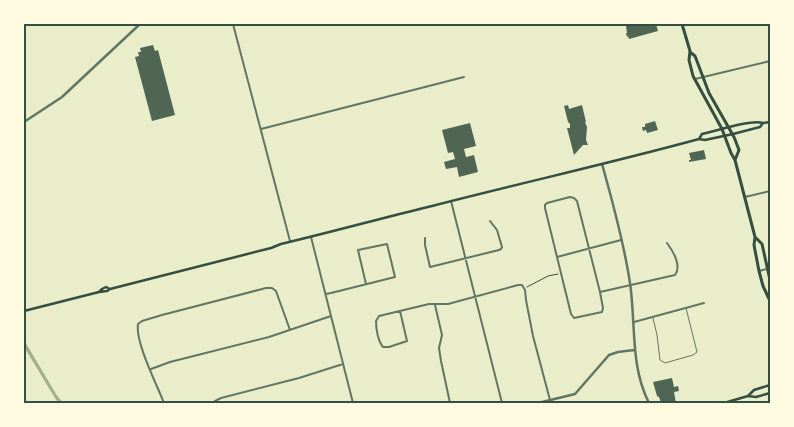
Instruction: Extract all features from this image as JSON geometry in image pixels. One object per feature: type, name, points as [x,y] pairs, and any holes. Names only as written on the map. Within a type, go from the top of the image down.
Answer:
[{"type":"main road","points":[[682,24],[690,51],[694,56],[709,93],[733,134],[739,150],[735,160]]},
{"type":"main road","points":[[690,51],[689,60],[695,79],[722,129],[730,153],[735,160],[756,237],[762,244],[769,268],[770,280]]},
{"type":"main road","points":[[699,139],[702,134],[730,127],[770,122]]},
{"type":"main road","points":[[24,311],[99,292],[102,289],[110,289],[699,139],[705,140],[733,134],[760,127],[763,123]]},
{"type":"main road","points":[[756,237],[754,245],[759,271],[763,286],[770,299]]},
{"type":"main road","points":[[770,292],[770,299]]},
{"type":"main road","points":[[748,396],[754,390],[770,385]]},
{"type":"main road","points":[[724,403],[748,396],[756,397],[770,393]]},
{"type":"street","points":[[24,122],[67,93],[140,24]]},
{"type":"street","points":[[233,24],[290,242]]},
{"type":"street","points":[[695,79],[770,61]]},
{"type":"street","points":[[261,128],[464,77]]},
{"type":"street","points":[[602,164],[627,263],[634,350],[643,390],[649,403]]},
{"type":"street","points":[[744,197],[770,191]]},
{"type":"street","points":[[570,197],[574,198],[577,200],[600,292],[602,312],[574,318],[571,314],[557,257],[545,205],[570,197]]},
{"type":"street","points":[[451,201],[502,403]]},
{"type":"street","points":[[425,238],[430,267],[501,249],[497,230],[490,221]]},
{"type":"street","points":[[311,237],[353,403]]},
{"type":"street","points":[[557,257],[621,240]]},
{"type":"street","points":[[600,292],[675,274],[678,268],[673,251],[667,243]]},
{"type":"street","points":[[326,294],[395,277],[387,244],[358,250],[366,284]]},
{"type":"street","points":[[759,271],[769,268]]},
{"type":"street","points":[[400,311],[407,341],[390,347],[383,347],[376,320],[380,316],[400,311],[429,304],[448,304],[522,285],[550,400]]},
{"type":"street","points":[[164,403],[142,348],[138,324],[142,321],[272,288],[276,291],[290,330]]},
{"type":"street","points":[[633,322],[704,303]]},
{"type":"street","points":[[434,304],[442,335],[439,348],[450,403]]},
{"type":"street","points":[[151,370],[170,362],[269,337],[331,316]]},
{"type":"street","points":[[538,403],[575,394],[609,355],[634,350]]},
{"type":"street","points":[[212,403],[221,398],[300,378],[343,364]]},
{"type":"lane","points":[[652,317],[658,335],[660,360],[665,363],[693,356],[696,352],[686,308]]},
{"type":"path","points":[[524,288],[548,276],[561,274]]},
{"type":"shaded area","points":[[24,340],[63,403],[58,403],[24,347]]},
{"type":"building","points":[[656,24],[658,31],[629,39],[626,33],[626,26]]},
{"type":"building","points":[[153,45],[155,51],[158,50],[175,115],[152,121],[135,57],[139,56],[140,48]]},
{"type":"building","points":[[568,105],[569,109],[582,105],[587,127],[586,140],[588,145],[583,145],[574,155],[567,128],[570,128],[570,124],[564,106]]},
{"type":"building","points":[[655,121],[658,130],[647,133],[646,130],[643,131],[642,127],[645,127],[645,124]]},
{"type":"building","points":[[470,123],[476,146],[464,149],[466,157],[474,155],[478,172],[459,177],[457,167],[446,169],[444,162],[455,159],[453,152],[448,153],[442,130]]},
{"type":"building","points":[[704,150],[706,159],[689,162],[691,160],[689,153]]},
{"type":"building","points":[[672,378],[674,387],[678,386],[679,391],[674,392],[676,403],[661,403],[653,382]]}]
